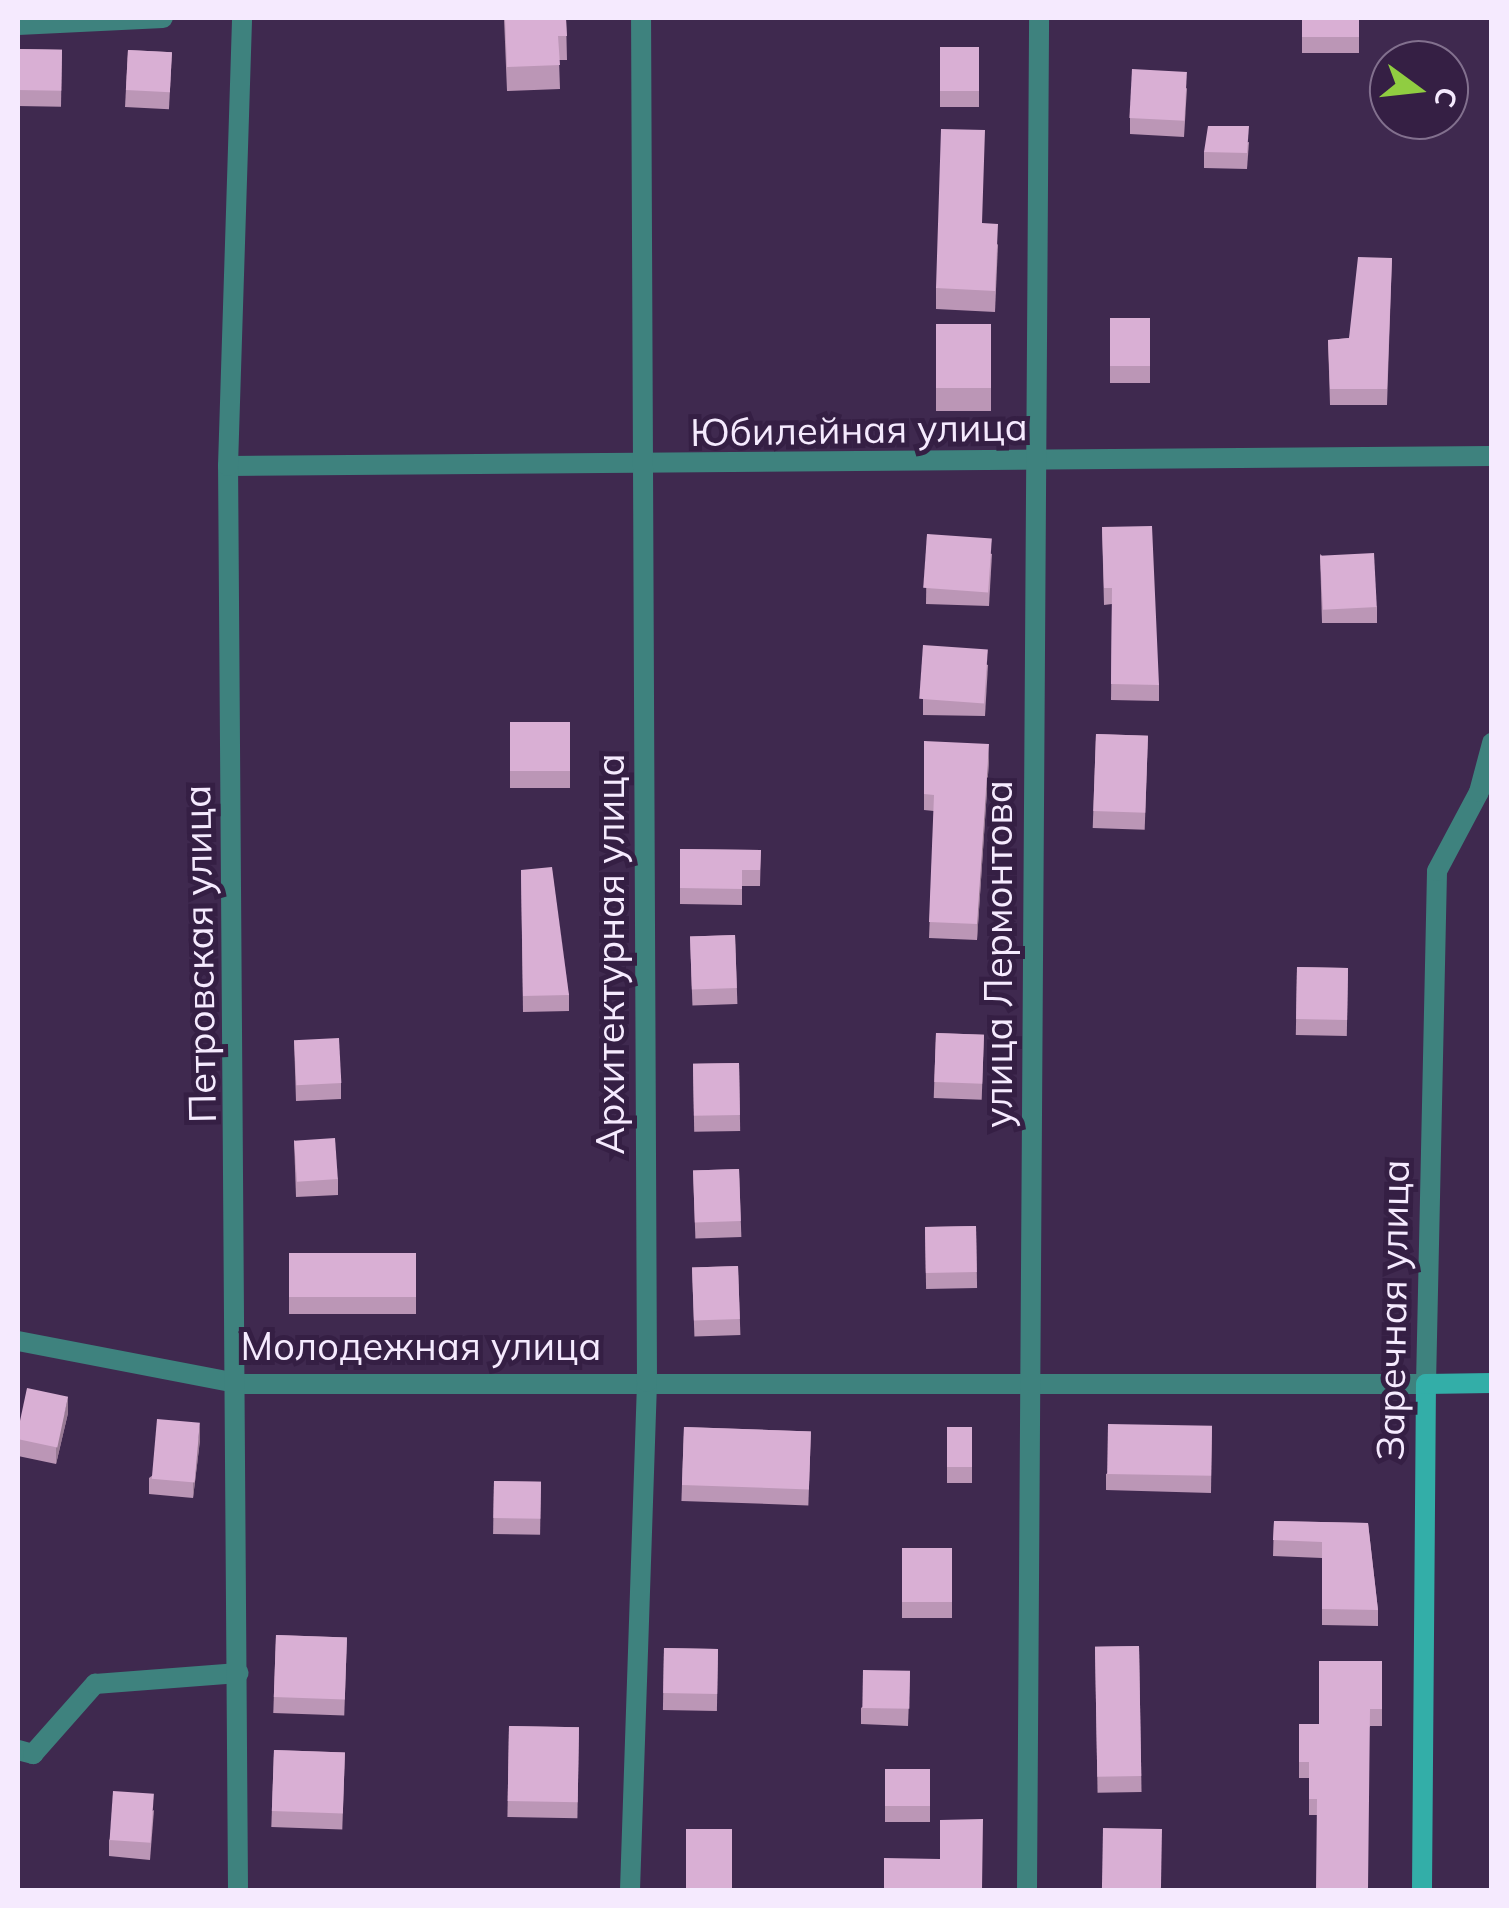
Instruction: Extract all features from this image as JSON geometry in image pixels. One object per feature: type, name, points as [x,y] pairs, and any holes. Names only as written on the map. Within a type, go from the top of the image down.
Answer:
[{"type":"street","points":[[18,26],[163,18]]},
{"type":"street","name":"Петровская улица","points":[[238,1890],[241,1384],[228,466],[242,18]]},
{"type":"street","name":"Архитектурная улица","points":[[630,1890],[647,1382],[642,18]]},
{"type":"street","name":"улица Лермонтова","points":[[1027,1890],[1036,1386],[1031,462],[1039,18]]},
{"type":"street","name":"Юбилейная улица","points":[[228,466],[644,468],[1492,456]]},
{"type":"street","name":"Заречная улица","points":[[1422,1890],[1426,1384],[1437,871],[1478,792],[1492,743]]},
{"type":"street","name":"Молодежная улица","points":[[18,1341],[241,1384],[1426,1384]]},
{"type":"street","points":[[1426,1384],[1492,1383]]},
{"type":"street","points":[[18,1750],[34,1754],[95,1684],[240,1673]]},
{"type":"building","points":[[505,18],[566,18],[567,36],[558,36],[560,65],[507,67]]},
{"type":"building","points":[[1302,18],[1359,18],[1359,37],[1302,37]]},
{"type":"building","points":[[940,47],[979,47],[979,91],[940,91]]},
{"type":"building","points":[[18,49],[62,50],[61,91],[18,90]]},
{"type":"building","points":[[128,50],[172,52],[170,92],[126,90]]},
{"type":"building","points":[[1132,69],[1187,72],[1184,121],[1129,118]]},
{"type":"building","points":[[1208,126],[1249,126],[1247,153],[1204,152]]},
{"type":"building","points":[[941,129],[985,130],[982,223],[998,224],[995,291],[936,288]]},
{"type":"building","points":[[1358,257],[1392,258],[1387,389],[1330,389],[1328,340],[1349,338]]},
{"type":"building","points":[[1110,318],[1150,318],[1150,366],[1110,366]]},
{"type":"building","points":[[936,324],[991,324],[991,388],[936,388]]},
{"type":"building","points":[[1152,526],[1159,685],[1111,684],[1112,588],[1104,588],[1102,527]]},
{"type":"building","points":[[927,534],[992,539],[988,592],[923,588]]},
{"type":"building","points":[[1374,553],[1377,607],[1323,610],[1320,556]]},
{"type":"building","points":[[923,645],[988,650],[984,703],[919,699]]},
{"type":"building","points":[[510,722],[570,722],[570,771],[510,771]]},
{"type":"building","points":[[1096,734],[1148,736],[1145,813],[1093,811]]},
{"type":"building","points":[[924,741],[989,744],[977,924],[929,922],[934,795],[924,794]]},
{"type":"building","points":[[680,849],[761,850],[760,870],[742,870],[742,889],[680,888]]},
{"type":"building","points":[[552,867],[569,995],[523,996],[521,870]]},
{"type":"building","points":[[735,935],[737,988],[692,990],[690,937]]},
{"type":"building","points":[[1297,967],[1348,968],[1347,1020],[1296,1019]]},
{"type":"building","points":[[936,1033],[984,1035],[982,1084],[934,1082]]},
{"type":"building","points":[[339,1038],[341,1083],[296,1085],[294,1040]]},
{"type":"building","points":[[739,1063],[740,1115],[694,1116],[693,1064]]},
{"type":"building","points":[[335,1138],[338,1179],[297,1182],[294,1141]]},
{"type":"building","points":[[739,1169],[741,1221],[695,1223],[693,1171]]},
{"type":"building","points":[[976,1226],[977,1272],[926,1273],[925,1227]]},
{"type":"building","points":[[289,1253],[416,1253],[416,1297],[289,1297]]},
{"type":"building","points":[[738,1266],[740,1319],[694,1321],[692,1268]]},
{"type":"building","points":[[27,1388],[68,1397],[57,1448],[18,1439]]},
{"type":"building","points":[[157,1419],[200,1423],[195,1483],[152,1479]]},
{"type":"building","points":[[1108,1424],[1212,1426],[1211,1476],[1107,1474]]},
{"type":"building","points":[[684,1427],[811,1431],[809,1489],[682,1485]]},
{"type":"building","points":[[947,1427],[972,1427],[972,1467],[947,1467]]},
{"type":"building","points":[[494,1481],[541,1482],[540,1519],[493,1518]]},
{"type":"building","points":[[1274,1521],[1368,1523],[1378,1610],[1322,1609],[1322,1542],[1273,1540]]},
{"type":"building","points":[[902,1548],[952,1548],[952,1602],[902,1602]]},
{"type":"building","points":[[276,1635],[347,1637],[345,1699],[274,1697]]},
{"type":"building","points":[[1139,1646],[1141,1776],[1097,1777],[1095,1647]]},
{"type":"building","points":[[664,1648],[718,1649],[717,1694],[663,1693]]},
{"type":"building","points":[[1319,1661],[1382,1661],[1382,1709],[1370,1709],[1368,1890],[1316,1890],[1317,1799],[1309,1799],[1309,1762],[1299,1762],[1299,1724],[1319,1724]]},
{"type":"building","points":[[863,1670],[910,1671],[909,1709],[862,1708]]},
{"type":"building","points":[[509,1726],[579,1727],[578,1802],[508,1801]]},
{"type":"building","points":[[274,1750],[345,1752],[343,1813],[272,1811]]},
{"type":"building","points":[[885,1769],[930,1769],[930,1806],[885,1806]]},
{"type":"building","points":[[113,1791],[154,1794],[150,1843],[110,1840]]},
{"type":"building","points":[[983,1819],[982,1890],[884,1890],[884,1858],[940,1859],[940,1820]]},
{"type":"building","points":[[1103,1828],[1162,1829],[1161,1890],[1102,1890]]},
{"type":"building","points":[[686,1829],[732,1829],[732,1890],[686,1890]]}]
